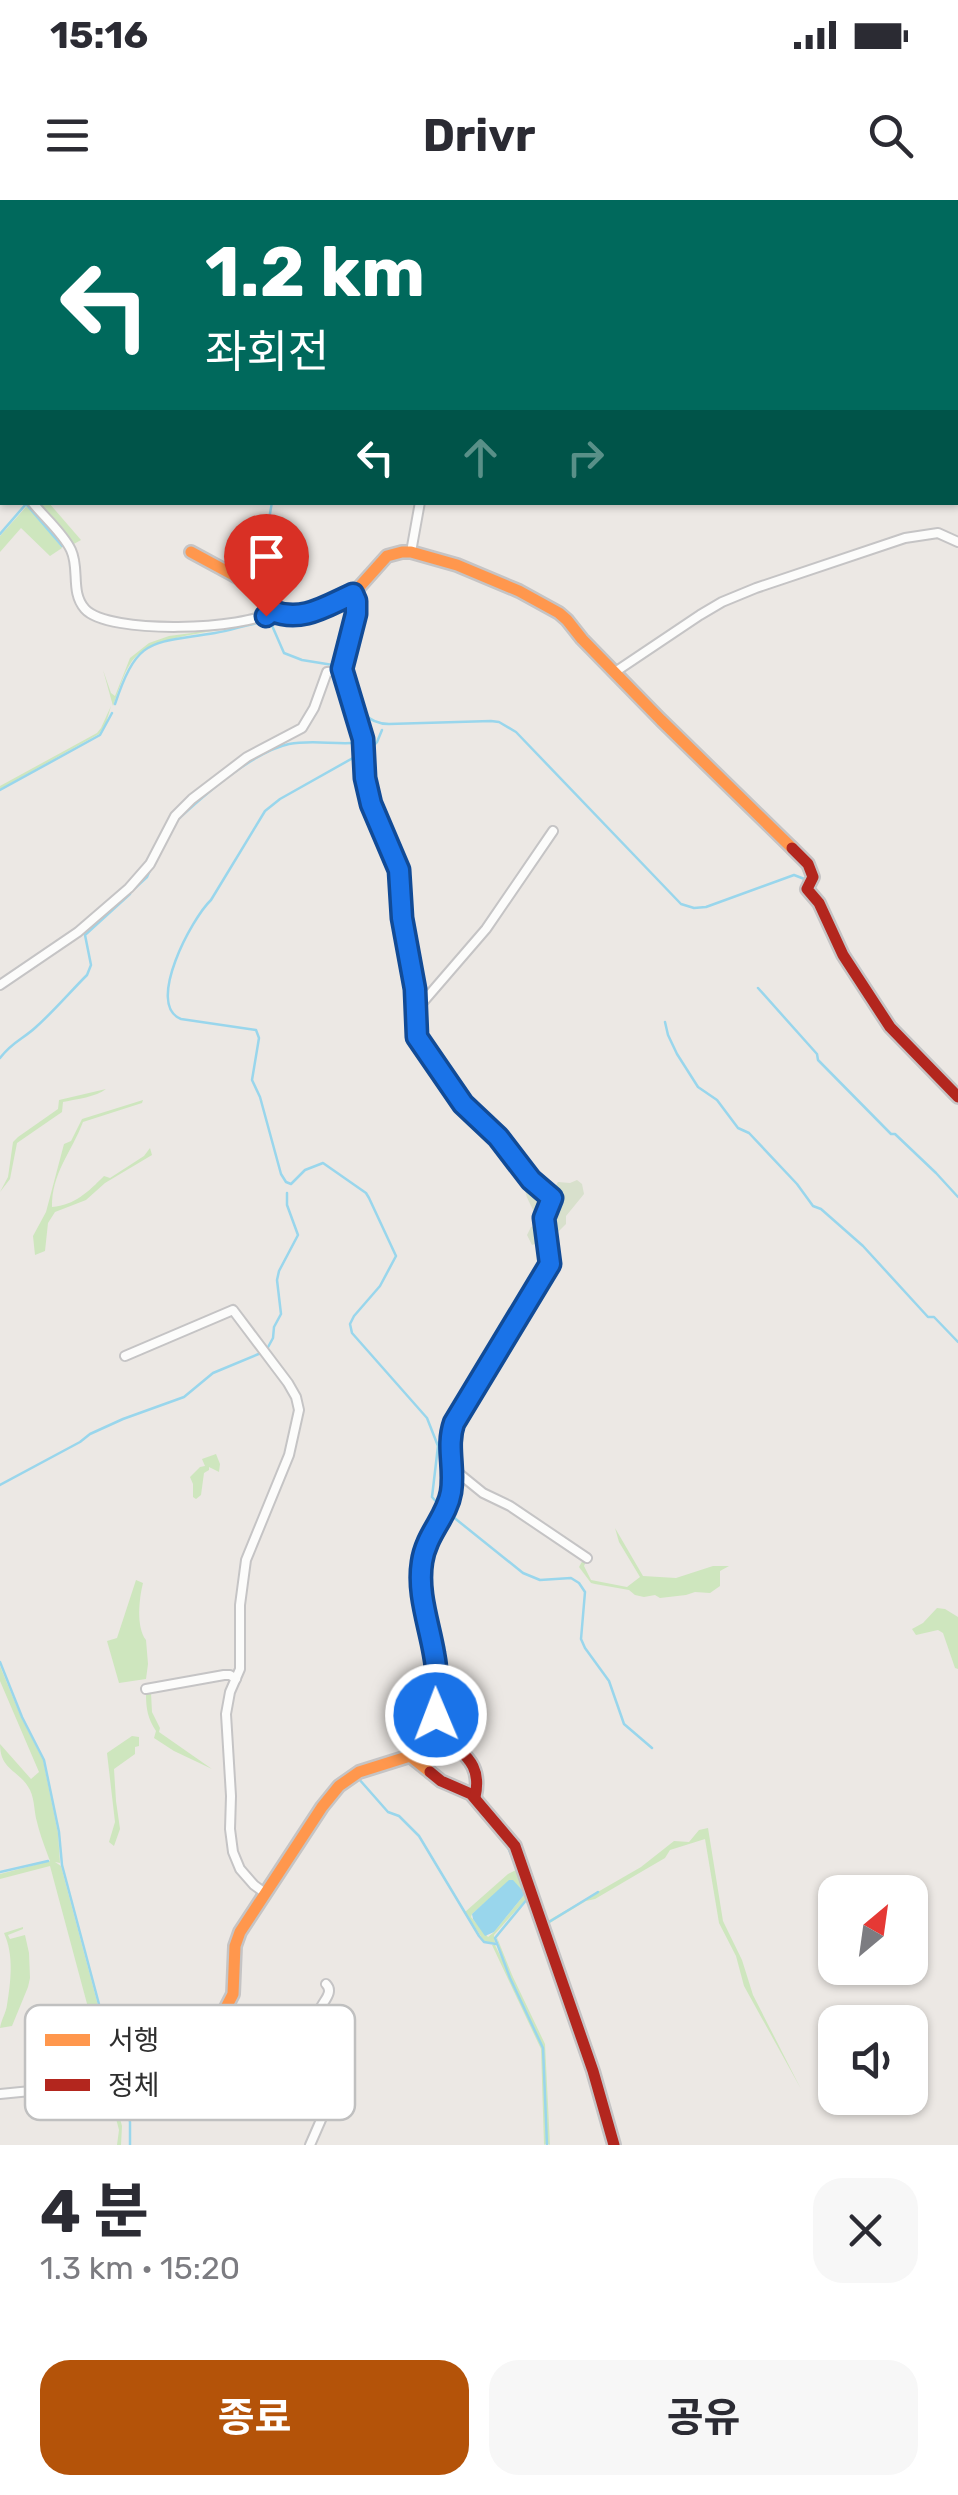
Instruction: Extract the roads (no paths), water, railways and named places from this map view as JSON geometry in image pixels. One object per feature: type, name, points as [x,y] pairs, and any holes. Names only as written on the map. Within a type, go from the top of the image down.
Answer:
[{"type":"street","points":[[34,505],[72,551],[76,590],[91,614],[125,625],[183,627],[251,619],[272,611]]},
{"type":"street","points":[[411,552],[419,505]]},
{"type":"street","points":[[615,672],[700,615],[756,588],[905,538],[938,533],[958,542]]},
{"type":"street","points":[[190,552],[252,584],[272,611],[285,615],[303,616],[353,594],[387,556],[411,552],[457,566],[548,606],[567,620],[808,864],[813,877],[807,888],[819,903],[854,973],[890,1027],[958,1097]]},
{"type":"street","points":[[353,594],[356,614],[342,669],[363,739],[371,804],[399,870],[402,918],[414,978],[417,1037],[468,1110],[498,1137],[531,1180],[552,1198],[544,1218],[550,1264],[454,1423],[450,1446],[451,1494],[427,1541],[421,1564],[434,1655],[436,1715],[478,1772],[475,1797]]},
{"type":"street","points":[[0,985],[72,937],[129,888],[150,864],[175,816],[246,757],[302,728],[327,672],[342,669]]},
{"type":"street","points":[[417,1008],[486,929],[553,831]]},
{"type":"street","points":[[125,1356],[232,1310],[288,1383],[298,1404],[297,1428],[289,1455],[246,1560],[240,1605],[240,1669],[226,1714],[231,1840],[240,1869],[265,1893]]},
{"type":"street","points":[[451,1468],[482,1493],[510,1506],[587,1558]]},
{"type":"street","points":[[146,1689],[224,1675],[236,1679]]},
{"type":"street","points":[[227,2005],[233,1994],[238,1938],[333,1792],[360,1772],[410,1756],[441,1781],[475,1797],[515,1846],[593,2071],[614,2145]]},
{"type":"street","points":[[322,2005],[330,1993],[326,1984]]},
{"type":"street","points":[[0,2094],[25,2092]]},
{"type":"street","points":[[310,2145],[321,2120]]},
{"type":"water","points":[[509,1880],[524,1895],[494,1932],[485,1936],[472,1914]]},
{"type":"waterway","points":[[0,534],[25,505]]},
{"type":"waterway","points":[[27,505],[62,546]]},
{"type":"waterway","points":[[258,583],[271,505]]},
{"type":"waterway","points":[[258,596],[265,612]]},
{"type":"waterway","points":[[115,704],[131,666],[149,647],[263,622],[270,621],[284,653],[339,666]]},
{"type":"waterway","points":[[350,675],[361,708],[379,723],[491,721],[516,732],[681,904],[706,907],[794,875],[807,880]]},
{"type":"waterway","points":[[0,790],[100,735],[112,713]]},
{"type":"waterway","points":[[370,749],[382,730]]},
{"type":"waterway","points":[[174,823],[259,756],[289,744],[352,743]]},
{"type":"waterway","points":[[360,754],[265,811],[193,924],[175,961],[168,997],[171,1011],[181,1019],[256,1030],[259,1038],[252,1080],[286,1182],[291,1184],[305,1170],[323,1163],[369,1198],[396,1256],[380,1286],[354,1316],[350,1324],[352,1333],[427,1418],[438,1446],[432,1497],[440,1506]]},
{"type":"waterway","points":[[134,889],[152,866]]},
{"type":"waterway","points":[[0,1058],[87,975],[91,965],[85,935],[130,894]]},
{"type":"waterway","points":[[758,988],[817,1054],[818,1060],[958,1197]]},
{"type":"waterway","points":[[665,1022],[677,1054],[698,1087],[717,1100],[738,1128],[749,1133],[813,1206],[863,1246],[928,1317],[934,1317],[958,1342]]},
{"type":"waterway","points":[[267,1349],[281,1314],[279,1271],[298,1235],[287,1205],[287,1193]]},
{"type":"waterway","points":[[0,1485],[90,1434],[184,1397],[213,1373],[261,1353]]},
{"type":"waterway","points":[[447,1512],[523,1573],[540,1580],[571,1578],[579,1583],[585,1592],[581,1639],[609,1681],[624,1724],[652,1748]]},
{"type":"waterway","points":[[0,1662],[44,1760],[62,1865],[99,2005]]},
{"type":"waterway","points":[[358,1778],[388,1812],[399,1816],[419,1836],[479,1936],[484,1942],[496,1944]]},
{"type":"waterway","points":[[506,1843],[517,1868]]},
{"type":"waterway","points":[[0,1872],[48,1861]]},
{"type":"waterway","points":[[544,1925],[598,1892]]},
{"type":"waterway","points":[[528,1898],[495,1938],[543,2048],[547,2145]]},
{"type":"waterway","points":[[129,2120],[130,2145]]}]
